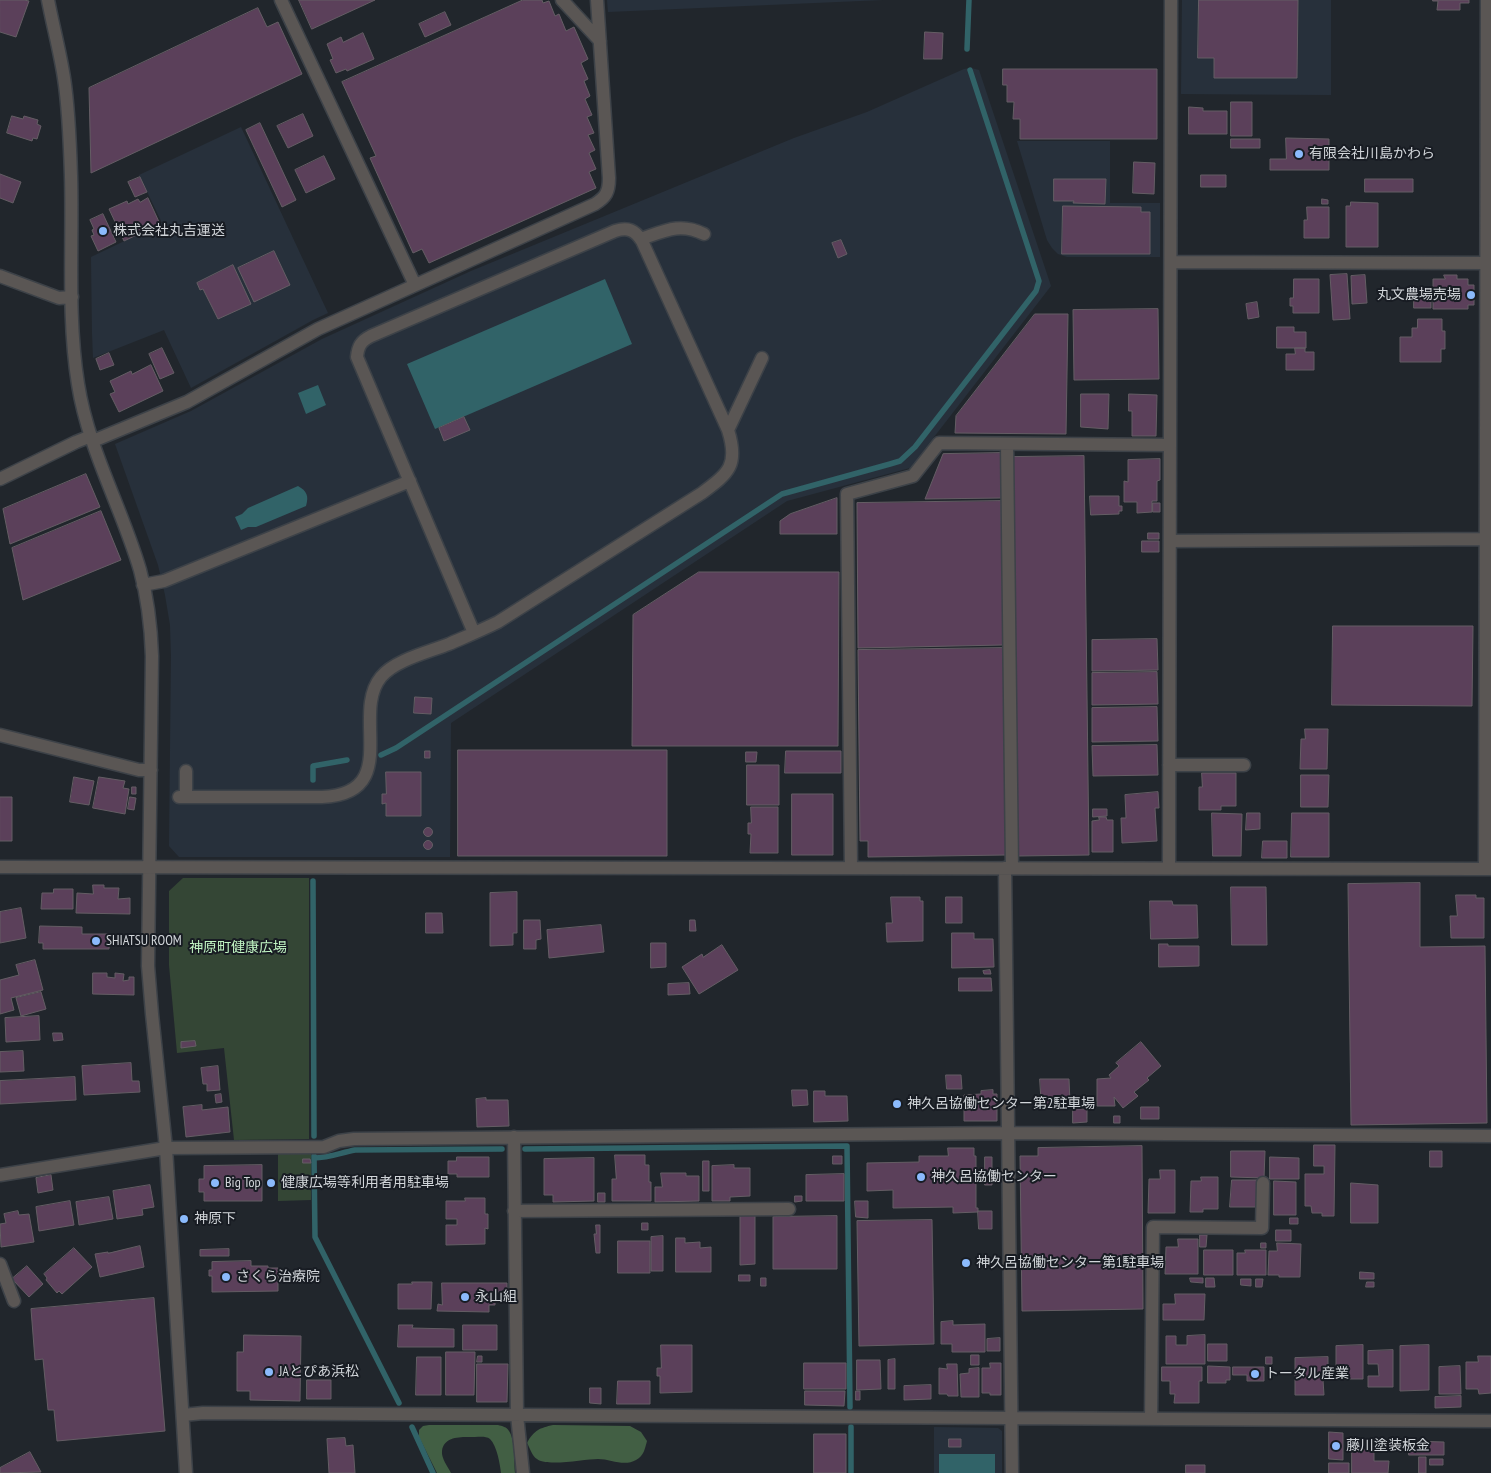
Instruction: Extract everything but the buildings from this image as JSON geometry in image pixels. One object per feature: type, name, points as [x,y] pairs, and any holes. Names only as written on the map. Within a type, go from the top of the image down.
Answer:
[{"type":"street","points":[[48,0],[64,79],[69,127],[75,361],[83,410],[140,570],[151,628],[148,950],[150,990],[166,1148],[186,1473]]},
{"type":"street","points":[[281,0],[415,286]]},
{"type":"street","points":[[562,0],[600,41]]},
{"type":"street","points":[[0,479],[76,442],[92,438],[187,402],[318,329],[595,204],[607,194],[609,178],[597,0]]},
{"type":"street","points":[[1169,868],[1171,0]]},
{"type":"street","points":[[0,867],[1488,869],[1488,620],[1486,539],[1489,263],[1487,0]]},
{"type":"street","points":[[641,239],[684,227],[704,234]]},
{"type":"street","points":[[186,771],[183,797],[322,797],[336,796],[348,792],[359,784],[366,773],[370,760],[371,697],[374,686],[390,668],[474,633],[498,622],[702,493],[723,476],[730,466],[733,455],[728,430],[641,239],[631,229],[623,228],[615,231],[363,340],[358,347],[356,356],[474,633]]},
{"type":"street","points":[[1170,262],[1489,263]]},
{"type":"street","points":[[0,276],[59,298],[72,297]]},
{"type":"street","points":[[728,430],[762,358]]},
{"type":"street","points":[[851,868],[847,494],[913,476],[939,443],[1170,445]]},
{"type":"street","points":[[1007,444],[1008,1133],[1012,1473]]},
{"type":"street","points":[[143,586],[164,581],[410,481]]},
{"type":"street","points":[[1170,541],[1486,539]]},
{"type":"street","points":[[0,735],[139,770],[151,770]]},
{"type":"street","points":[[1169,765],[1244,765]]},
{"type":"street","points":[[0,1175],[166,1148],[324,1147],[339,1141],[354,1139],[1008,1133],[1491,1136]]},
{"type":"street","points":[[514,1137],[517,1415],[523,1473]]},
{"type":"street","points":[[1151,1419],[1153,1227],[1262,1228],[1263,1183]]},
{"type":"street","points":[[514,1211],[789,1209]]},
{"type":"street","points":[[0,1264],[14,1301]]},
{"type":"street","points":[[183,1415],[210,1413],[1491,1421]]},
{"type":"shaded area","points":[[607,0],[883,0],[608,12]]},
{"type":"shaded area","points":[[1182,0],[1331,0],[1331,95],[1181,94]]},
{"type":"shaded area","points":[[964,69],[979,70],[1051,286],[910,468],[787,501],[451,723],[450,857],[179,857],[169,846],[170,625],[158,565],[115,444],[191,411],[322,339],[471,271],[794,138],[867,112]]},
{"type":"shaded area","name":"株式会社丸吉運送","points":[[241,127],[328,313],[191,388],[164,330],[93,358],[91,257],[162,223],[139,175]]},
{"type":"shaded area","points":[[1017,141],[1110,141],[1110,203],[1160,203],[1160,257],[1067,257],[1058,254],[1047,240]]},
{"type":"shaded area","points":[[934,1427],[998,1428],[1002,1431],[1002,1473],[934,1473]]},
{"type":"green space","name":"神原町健康広場","points":[[183,878],[309,878],[309,1139],[234,1140],[224,1048],[177,1053],[169,965],[169,891]]},
{"type":"green space","points":[[278,1154],[311,1154],[311,1200],[278,1201]]},
{"type":"green space","points":[[498,1425],[506,1428],[512,1440],[515,1473],[501,1473],[498,1455],[490,1439],[485,1437],[460,1437],[446,1442],[442,1451],[451,1473],[437,1473],[419,1437],[419,1430],[423,1426]]},
{"type":"green space","points":[[553,1425],[630,1426],[641,1432],[647,1441],[641,1456],[627,1463],[603,1459],[557,1463],[542,1461],[534,1456],[527,1443],[538,1430]]},
{"type":"water","points":[[605,279],[632,344],[435,429],[407,364]]},
{"type":"water","points":[[318,385],[326,405],[306,414],[298,393]]},
{"type":"water","points":[[298,486],[306,494],[306,506],[256,527],[248,527],[241,530],[235,517],[242,514],[248,508]]},
{"type":"water","points":[[939,1454],[995,1454],[995,1473],[939,1473]]},
{"type":"waterway","points":[[967,49],[969,0]]},
{"type":"waterway","points":[[381,755],[396,748],[782,494],[900,461],[915,447],[1036,291],[1039,281],[970,70]]},
{"type":"waterway","points":[[313,780],[313,766],[347,760]]},
{"type":"waterway","points":[[313,881],[314,1136]]},
{"type":"waterway","points":[[525,1149],[847,1146],[850,1407]]},
{"type":"waterway","points":[[314,1158],[355,1150],[502,1149]]},
{"type":"waterway","points":[[314,1156],[315,1237],[399,1403]]},
{"type":"waterway","points":[[412,1427],[433,1473]]},
{"type":"waterway","points":[[851,1427],[851,1473]]},
{"type":"place","name":"有限会社川島かわら","points":[[1299,154]]},
{"type":"place","name":"株式会社丸吉運送","points":[[103,231]]},
{"type":"place","name":"丸文農場売場","points":[[1471,295]]},
{"type":"place","name":"SHIATSU ROOM","points":[[96,941]]},
{"type":"place","name":"神久呂協働センター第2駐車場","points":[[897,1104]]},
{"type":"place","name":"神久呂協働センター","points":[[921,1177]]},
{"type":"place","name":"Big Top","points":[[215,1183]]},
{"type":"place","name":"健康広場等利用者用駐車場","points":[[271,1183]]},
{"type":"place","name":"神原下","points":[[184,1219]]},
{"type":"place","name":"神久呂協働センター第1駐車場","points":[[966,1263]]},
{"type":"place","name":"さくら治療院","points":[[226,1277]]},
{"type":"place","name":"永山組","points":[[465,1297]]},
{"type":"place","name":"JAとぴあ浜松","points":[[269,1372]]},
{"type":"place","name":"トータル産業","points":[[1255,1374]]},
{"type":"place","name":"藤川塗装板金","points":[[1336,1446]]}]
